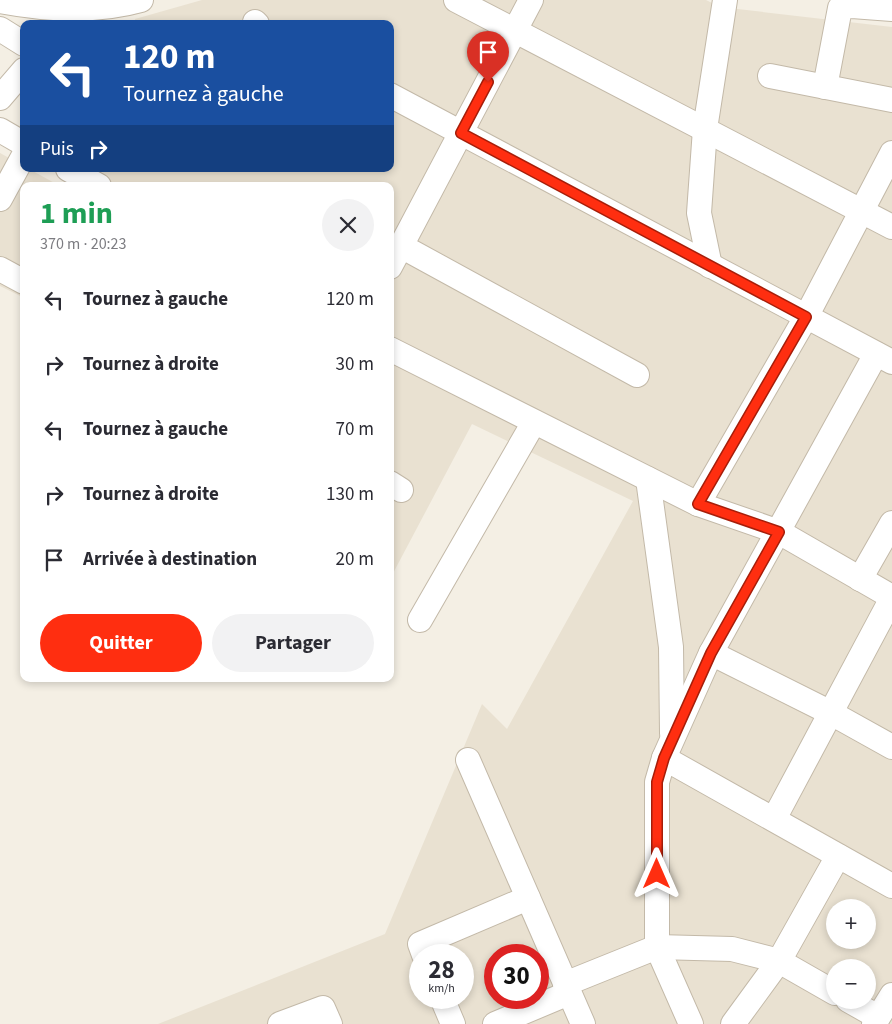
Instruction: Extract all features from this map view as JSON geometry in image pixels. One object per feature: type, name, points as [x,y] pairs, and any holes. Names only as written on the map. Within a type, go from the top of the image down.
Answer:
[{"type":"street","points":[[0,1],[27,6],[80,10],[142,0]]},
{"type":"street","points":[[456,0],[892,227]]},
{"type":"street","points":[[531,0],[461,133],[394,253],[637,375]]},
{"type":"street","points":[[710,266],[699,214],[705,129],[725,0]]},
{"type":"street","points":[[825,87],[840,8],[852,6],[892,9]]},
{"type":"street","points":[[0,29],[20,42]]},
{"type":"street","points":[[0,98],[20,75]]},
{"type":"street","points":[[770,76],[892,100]]},
{"type":"street","points":[[394,97],[884,358],[779,532],[711,653],[668,749],[657,782],[657,948],[691,1024]]},
{"type":"street","points":[[0,130],[20,142]]},
{"type":"street","points":[[698,504],[806,317],[892,153]]},
{"type":"street","points":[[0,199],[20,162]]},
{"type":"street","points":[[73,172],[92,182]]},
{"type":"street","points":[[0,269],[20,280]]},
{"type":"street","points":[[394,351],[698,504],[779,532],[892,598],[774,819]]},
{"type":"street","points":[[420,620],[534,422]]},
{"type":"street","points":[[648,479],[671,647],[668,749]]},
{"type":"street","points":[[860,579],[892,524]]},
{"type":"street","points":[[711,653],[831,713],[892,747]]},
{"type":"street","points":[[668,749],[774,819],[892,886]]},
{"type":"street","points":[[468,760],[583,1024]]},
{"type":"street","points":[[733,1024],[779,961],[838,856]]},
{"type":"street","points":[[420,944],[528,898]]},
{"type":"street","points":[[495,1024],[567,988],[657,948],[732,949],[779,961],[826,988]]},
{"type":"street","points":[[860,1009],[876,1021],[892,995]]},
{"type":"street","points":[[280,1024],[323,1008],[330,1024]]},
{"type":"street","points":[[447,1009],[453,1024]]},
{"type":"shaded area","points":[[202,0],[706,0],[720,7],[892,27],[892,1024],[158,1024],[385,934],[482,704],[507,729],[633,501],[472,424],[394,571],[394,182],[95,182],[97,172],[394,172],[394,20],[135,20]]},
{"type":"shaded area","points":[[0,153],[20,164],[20,172],[35,172],[53,182],[20,182],[20,296],[0,286]]},
{"type":"route","points":[[488,82],[461,133],[806,317],[698,504],[779,532],[711,653],[664,758],[657,782],[657,874]]}]
